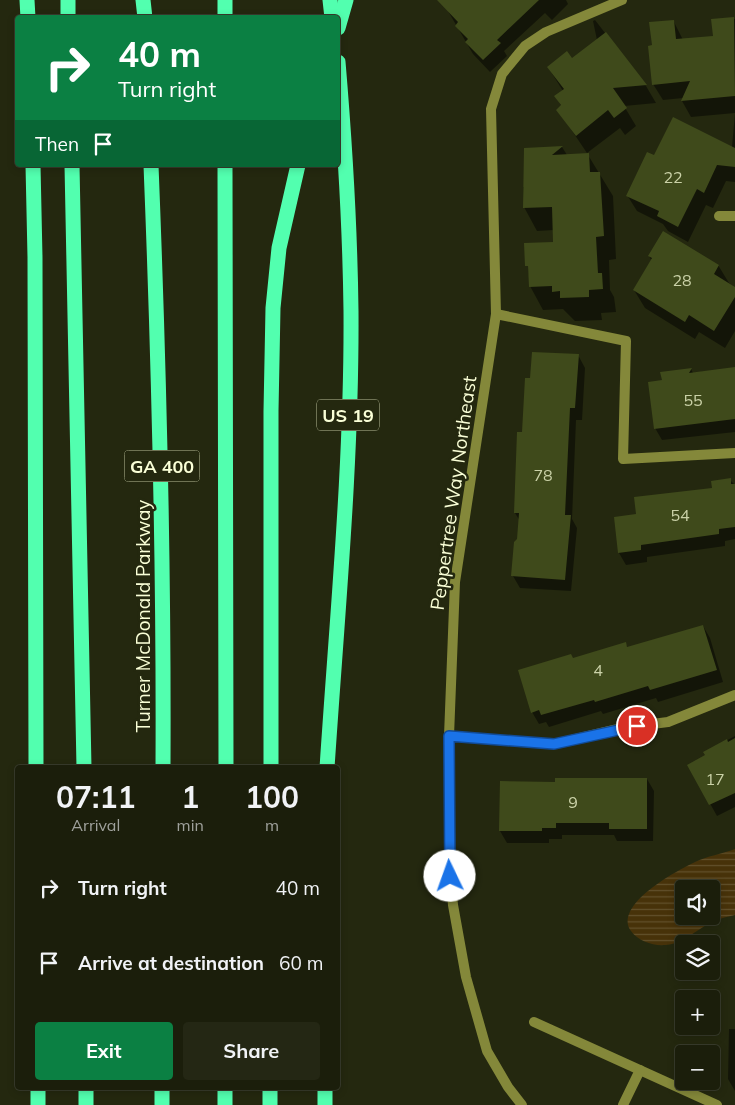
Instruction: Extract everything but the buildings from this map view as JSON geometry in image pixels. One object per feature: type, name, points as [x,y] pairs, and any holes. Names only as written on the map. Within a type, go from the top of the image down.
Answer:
[{"type":"highway","points":[[27,0],[28,15]]},
{"type":"highway","points":[[68,0],[68,15]]},
{"type":"highway","points":[[142,0],[144,15]]},
{"type":"highway","points":[[145,15],[146,0]]},
{"type":"highway","points":[[225,0],[225,15]]},
{"type":"highway","points":[[330,0],[332,15]]},
{"type":"highway","points":[[340,21],[346,0]]},
{"type":"highway","name":"US 19","points":[[326,765],[343,529],[351,313],[348,175],[340,85]]},
{"type":"highway","points":[[33,167],[36,257],[36,765]]},
{"type":"highway","points":[[72,167],[84,765]]},
{"type":"highway","name":"Turner McDonald Parkway","points":[[151,167],[161,416],[164,571],[163,765]]},
{"type":"highway","points":[[225,167],[226,765]]},
{"type":"highway","points":[[271,765],[271,411],[273,308],[279,248],[298,167]]},
{"type":"highway","points":[[38,1090],[38,1105]]},
{"type":"highway","points":[[86,1090],[86,1105]]},
{"type":"highway","points":[[162,1090],[162,1105]]},
{"type":"highway","points":[[225,1090],[225,1105]]},
{"type":"highway","points":[[270,1090],[270,1105]]},
{"type":"highway","points":[[325,1090],[325,1105]]},
{"type":"street","name":"Peppertree Way Northeast","points":[[522,1105],[508,1087],[487,1051],[466,978],[453,905],[449,862],[449,736],[455,582],[496,314],[492,109],[502,74],[526,46],[546,32],[622,0]]},
{"type":"street","points":[[720,216],[735,216]]},
{"type":"street","points":[[496,314],[626,341],[623,459],[735,453]]},
{"type":"street","points":[[449,736],[554,744],[621,728],[668,722],[735,695]]},
{"type":"street","points":[[534,1022],[717,1105]]},
{"type":"street","points":[[623,1105],[640,1070]]},
{"type":"shaded area","points":[[735,849],[735,915],[720,919],[720,880],[675,880],[675,925],[707,925],[691,935],[675,935],[675,943],[671,944],[651,944],[634,935],[628,921],[631,911],[638,900],[674,873],[704,858]]},
{"type":"route","points":[[450,876],[449,736],[554,744],[637,726]]}]
